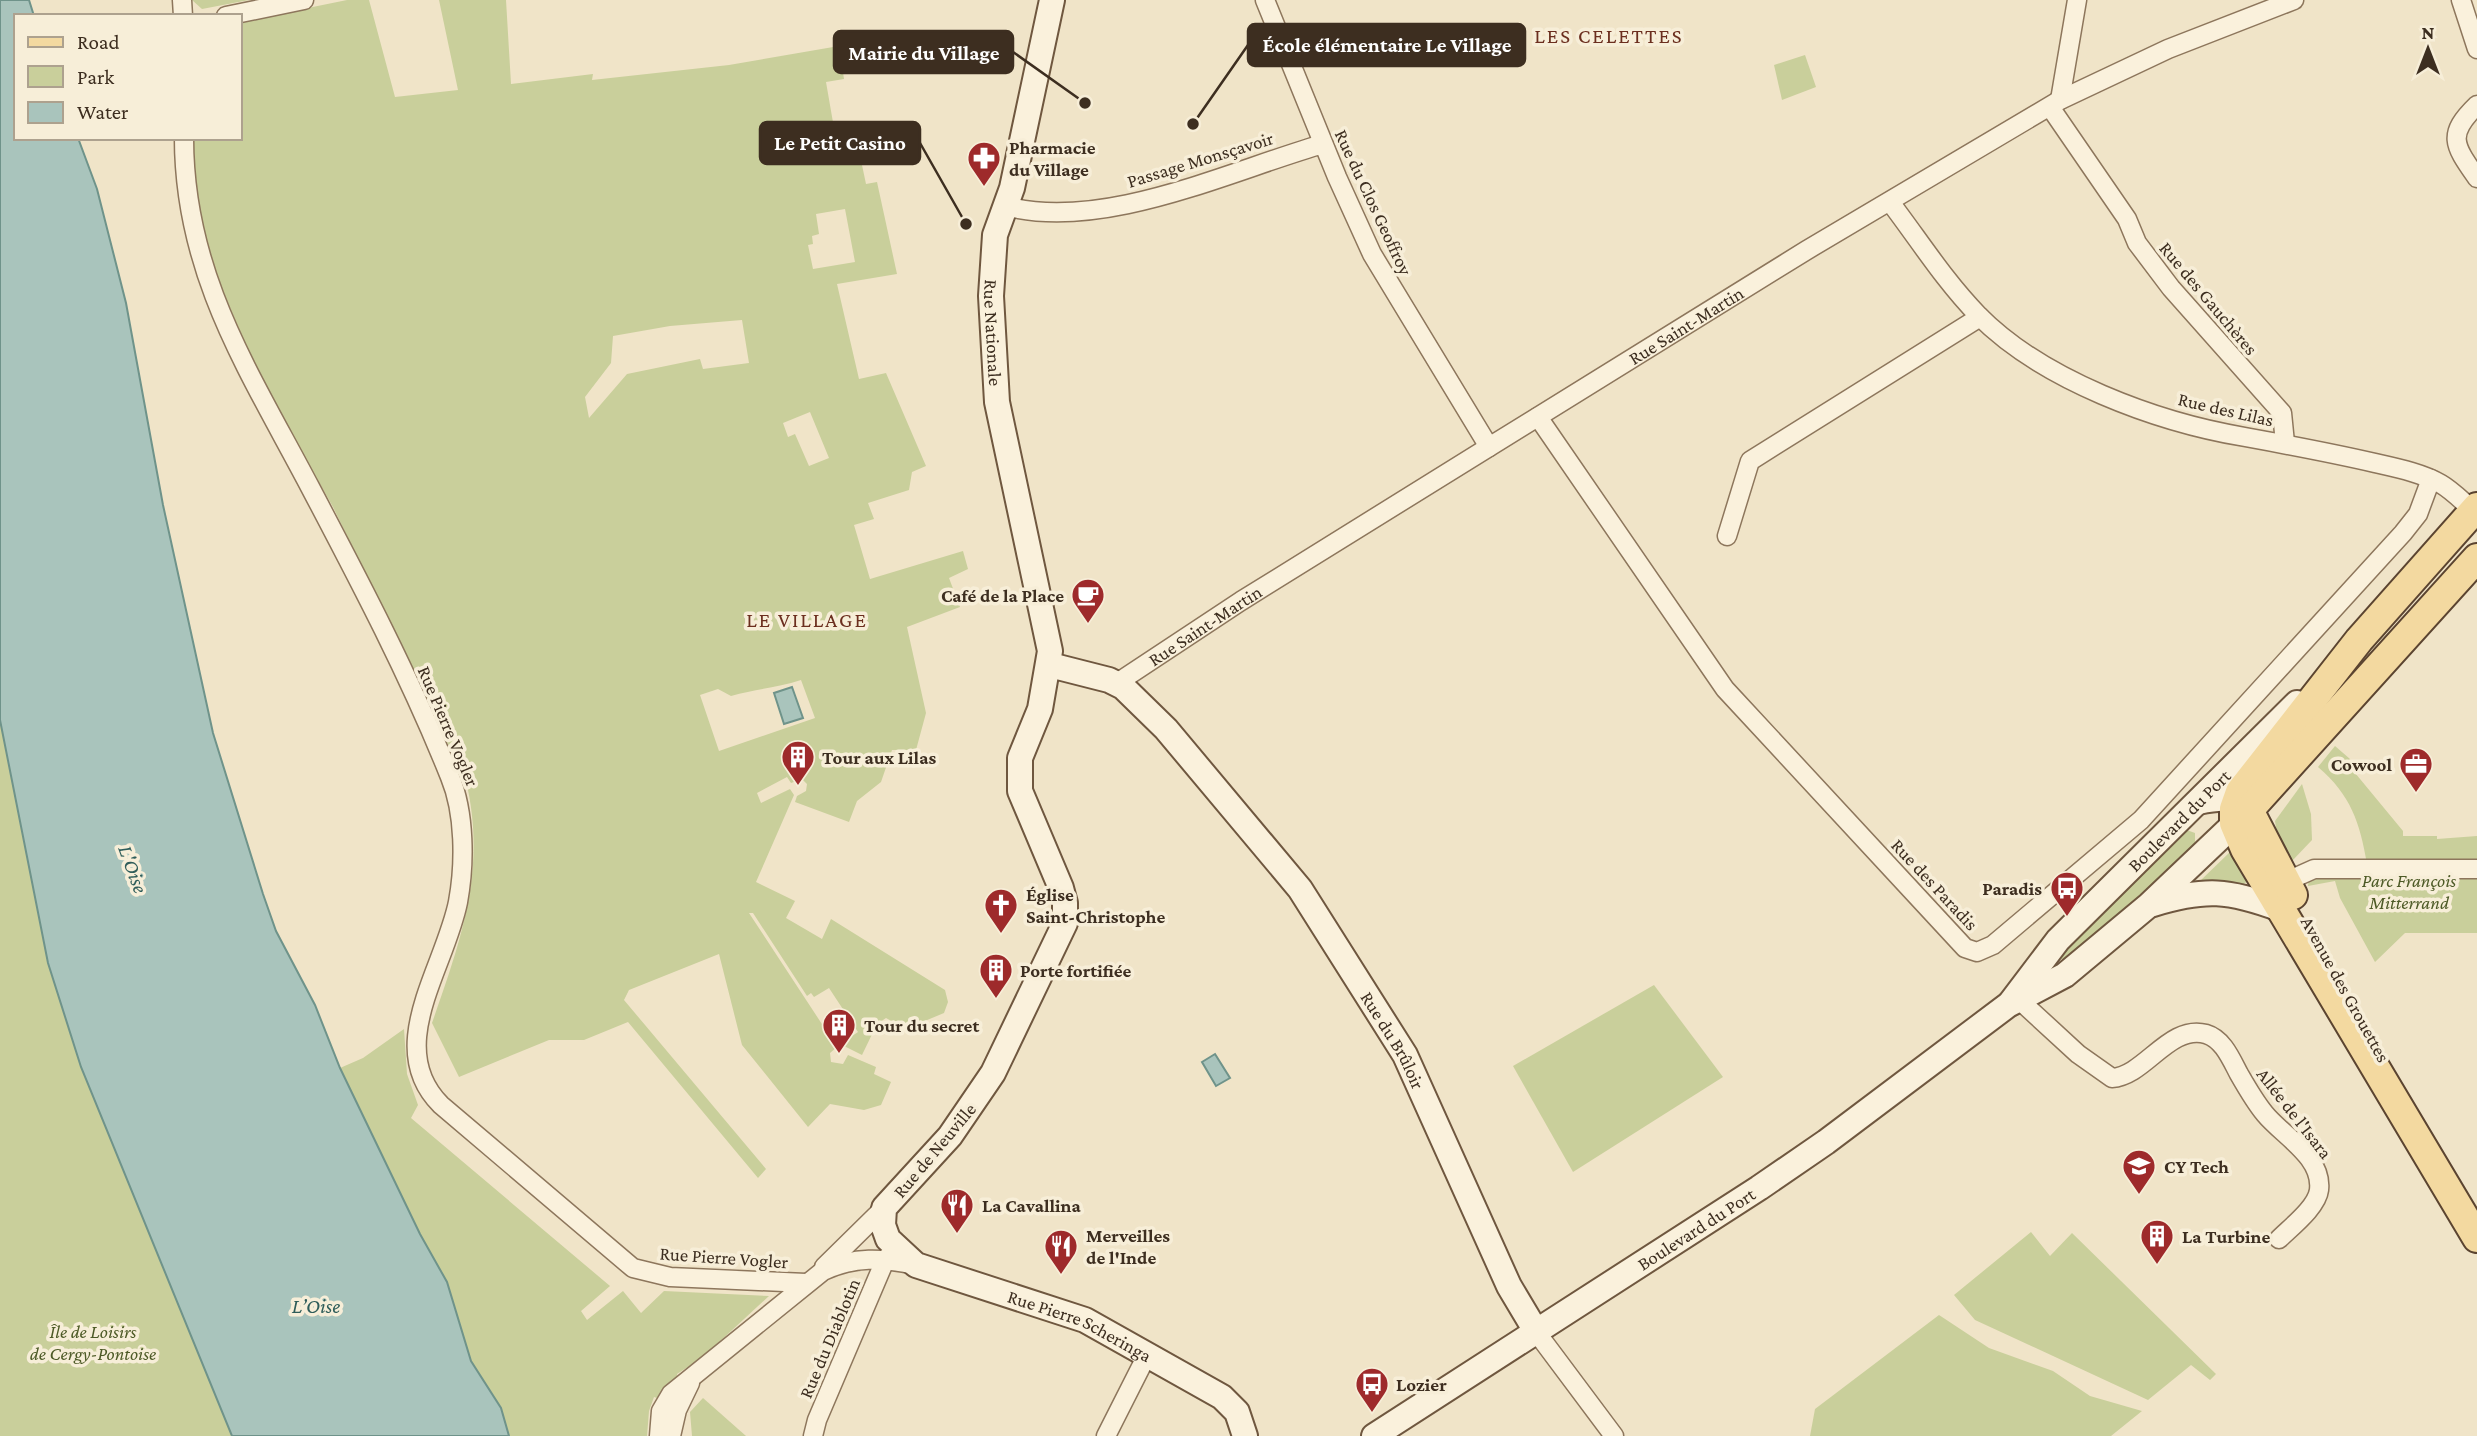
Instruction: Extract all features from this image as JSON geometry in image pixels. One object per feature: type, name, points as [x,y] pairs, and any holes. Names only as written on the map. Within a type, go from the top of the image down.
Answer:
[{"type":"main road","name":"Boulevard du Port","points":[[2240,811],[2245,785],[2359,640],[2476,509]]},
{"type":"main road","name":"Boulevard du Port","points":[[2240,811],[2477,558]]},
{"type":"main road","name":"Avenue des Grouettes","points":[[2240,811],[2245,849],[2287,883],[2419,1119],[2477,1212]]},
{"type":"main road","name":"Avenue des Grouettes","points":[[2287,883],[2477,1238]]},
{"type":"street","points":[[236,14],[304,0]]},
{"type":"street","name":"Rue Nationale","points":[[1036,720],[1050,665],[1049,639],[1005,448],[994,374],[991,271],[995,235],[1012,188],[1052,0]]},
{"type":"street","name":"Rue du Clos Geoffroy","points":[[1265,0],[1323,144],[1372,254],[1489,447]]},
{"type":"street","points":[[2055,104],[2077,0]]},
{"type":"street","name":"Rue Saint-Martin","points":[[1108,680],[2055,104],[2168,49],[2294,0]]},
{"type":"street","points":[[2461,0],[2477,49]]},
{"type":"street","name":"Rue des Gauchères","points":[[2055,104],[2127,219],[2137,243],[2171,288],[2282,413],[2285,443]]},
{"type":"street","points":[[2477,105],[2459,122],[2455,134],[2461,155],[2477,178]]},
{"type":"street","name":"Rue Pierre Vogler","points":[[184,140],[191,220],[226,328],[412,688],[457,799],[461,851],[458,902],[417,1027],[415,1056],[424,1085],[440,1105],[633,1268],[670,1277],[810,1280]]},
{"type":"street","name":"Passage Monsçavoir","points":[[1005,206],[1041,212],[1062,212],[1131,202],[1323,144]]},
{"type":"street","name":"Rue des Lilas","points":[[1890,202],[1929,257],[1980,317],[2033,359],[2097,391],[2160,415],[2214,430],[2398,468],[2431,479],[2476,509]]},
{"type":"street","points":[[1727,536],[1750,461],[1980,317]]},
{"type":"street","name":"Rue des Paradis","points":[[1538,417],[1725,689],[1965,948],[1978,953],[1993,945],[2141,820],[2403,534],[2418,514],[2431,479]]},
{"type":"street","name":"Boulevard du Port","points":[[2014,1000],[2060,937],[2359,640]]},
{"type":"street","points":[[1050,665],[1108,680]]},
{"type":"street","name":"Rue du Brûloir","points":[[1108,680],[1166,729],[1226,798],[1320,918],[1405,1055],[1509,1286],[1537,1333],[1614,1436]]},
{"type":"street","name":"Rue de Neuville","points":[[670,1434],[660,1415],[667,1400],[810,1280],[884,1208],[950,1136],[1004,1054],[1065,917],[1061,888],[1020,791],[1020,758],[1036,720]]},
{"type":"street","points":[[2198,802],[2225,798],[2240,811]]},
{"type":"street","name":"Boulevard du Port","points":[[1374,1436],[1537,1333],[1826,1142],[2014,1000],[2065,975],[2149,905],[2240,811]]},
{"type":"street","points":[[2287,883],[2314,869],[2477,869]]},
{"type":"street","name":"Avenue des Grouettes","points":[[2149,905],[2181,895],[2213,891],[2239,894],[2287,883]]},
{"type":"street","name":"Allée de l'Isara","points":[[2014,1000],[2078,1054],[2112,1078],[2124,1076],[2186,1035],[2205,1034],[2220,1042],[2265,1115],[2306,1155],[2317,1175],[2319,1190],[2315,1201],[2279,1239]]},
{"type":"street","name":"Rue de Neuville","points":[[884,1208],[883,1225],[888,1239],[916,1265]]},
{"type":"street","name":"Rue de Neuville","points":[[810,1280],[843,1263],[886,1258]]},
{"type":"street","name":"Rue Pierre Scheringa","points":[[886,1258],[1065,1312],[1147,1354],[1229,1402],[1237,1412],[1245,1436]]},
{"type":"street","name":"Rue du Diablotin","points":[[813,1436],[817,1420],[886,1258]]},
{"type":"street","points":[[1106,1436],[1147,1354]]},
{"type":"green space","points":[[192,0],[249,0],[202,9]]},
{"type":"green space","points":[[347,0],[369,0],[395,97],[458,90],[439,0],[506,0],[511,84],[593,74],[592,80],[729,65],[839,46],[844,79],[826,82],[835,134],[900,123],[902,132],[913,131],[916,146],[905,155],[862,165],[866,184],[877,182],[897,274],[837,284],[859,379],[886,373],[926,466],[912,472],[909,490],[868,503],[874,519],[854,525],[870,579],[963,551],[968,569],[949,578],[960,607],[907,627],[926,713],[916,750],[892,750],[881,782],[857,801],[849,822],[795,802],[797,796],[806,791],[807,784],[802,779],[791,783],[787,777],[757,793],[761,803],[790,789],[794,795],[756,882],[795,901],[786,918],[822,939],[831,919],[945,990],[948,1002],[944,1013],[896,1033],[891,1031],[895,1023],[886,1018],[877,1024],[862,1055],[840,1044],[858,1032],[829,988],[814,997],[811,993],[807,996],[753,913],[749,913],[837,1047],[830,1053],[831,1062],[843,1064],[848,1055],[876,1067],[874,1074],[891,1082],[881,1105],[864,1110],[830,1104],[808,1127],[742,1045],[719,954],[629,990],[624,1000],[766,1169],[758,1178],[628,1022],[584,1040],[549,1040],[459,1077],[432,1023],[468,904],[474,844],[466,781],[333,507],[260,378],[216,275],[196,206],[193,140],[242,140],[242,22]],"holes":[[[845,209],[855,262],[813,269],[808,245],[813,244],[812,236],[819,234],[816,214]],[[742,320],[749,363],[703,369],[700,359],[627,374],[589,418],[585,397],[611,363],[613,336],[670,326]],[[810,412],[829,458],[809,466],[795,434],[788,437],[783,423]],[[801,680],[815,718],[719,751],[700,695],[718,689],[731,696]]]},
{"type":"green space","points":[[1805,55],[1816,87],[1782,100],[1774,65]]},
{"type":"green space","name":"Île de Loisirs de Cergy-Pontoise","points":[[0,720],[48,963],[81,1067],[232,1436],[0,1436]]},
{"type":"green space","name":"Parc François Mitterrand","points":[[2335,746],[2350,759],[2346,762],[2403,831],[2403,836],[2437,836],[2437,839],[2477,836],[2477,933],[2405,933],[2375,962],[2340,898],[2335,881],[2308,886],[2309,877],[2367,864],[2361,835],[2346,799],[2318,767]]},
{"type":"green space","points":[[2302,784],[2311,814],[2312,840],[2292,861],[2277,834],[2275,821]]},
{"type":"green space","points":[[2184,829],[2195,833],[2195,845],[2065,964],[2056,951]]},
{"type":"green space","points":[[2230,852],[2248,881],[2242,885],[2200,881]]},
{"type":"green space","points":[[1654,985],[1723,1077],[1573,1172],[1513,1066]]},
{"type":"green space","points":[[404,1029],[407,1074],[418,1105],[411,1118],[610,1286],[581,1311],[587,1320],[623,1291],[641,1313],[664,1291],[769,1296],[703,1357],[677,1374],[678,1378],[660,1399],[654,1397],[649,1411],[647,1436],[509,1436],[501,1408],[471,1361],[447,1282],[420,1234],[340,1068],[363,1058]]},
{"type":"green space","points":[[2031,1232],[2050,1256],[2072,1233],[2216,1374],[2210,1380],[2191,1365],[2148,1400],[1975,1320],[1954,1295]]},
{"type":"green space","points":[[1939,1315],[1989,1348],[2053,1371],[2090,1396],[2142,1411],[2111,1436],[1810,1436],[1815,1409]]},
{"type":"green space","points":[[703,1398],[746,1436],[692,1436],[690,1412]]},
{"type":"water","name":"L’Oise","points":[[0,0],[29,0],[33,14],[14,14],[14,140],[79,140],[97,189],[126,303],[163,505],[213,733],[263,894],[276,931],[315,1005],[340,1068],[420,1234],[447,1282],[471,1361],[501,1408],[509,1436],[232,1436],[81,1067],[48,963],[0,720]]},
{"type":"water","points":[[792,687],[803,718],[784,724],[774,693]]},
{"type":"water","points":[[1215,1054],[1230,1078],[1216,1086],[1202,1062]]},
{"type":"place","name":"Mairie du Village","points":[[1085,103]]},
{"type":"place","name":"École élémentaire Le Village","points":[[1193,124]]},
{"type":"place","name":"Pharmacie du Village","points":[[984,188]]},
{"type":"place","name":"Le Petit Casino","points":[[966,224]]},
{"type":"place","name":"Café de la Place","points":[[1088,625]]},
{"type":"place","name":"Tour aux Lilas","points":[[798,787]]},
{"type":"place","name":"Cowool","points":[[2416,794]]},
{"type":"place","name":"Paradis","points":[[2067,918]]},
{"type":"place","name":"Église Saint-Christophe","points":[[1001,935]]},
{"type":"place","name":"Porte fortifiée","points":[[996,1000]]},
{"type":"place","name":"Tour du secret","points":[[839,1055]]},
{"type":"place","name":"CY Tech","points":[[2139,1196]]},
{"type":"place","name":"La Cavallina","points":[[957,1235]]},
{"type":"place","name":"La Turbine","points":[[2157,1266]]},
{"type":"place","name":"Merveilles de l'Inde","points":[[1061,1276]]},
{"type":"place","name":"Lozier","points":[[1372,1414]]},
{"type":"district","name":"LES CELETTES","points":[[1609,36]]},
{"type":"district","name":"LE VILLAGE","points":[[807,620]]},
{"type":"water label","name":"L'Oise","points":[[133,869]]}]
